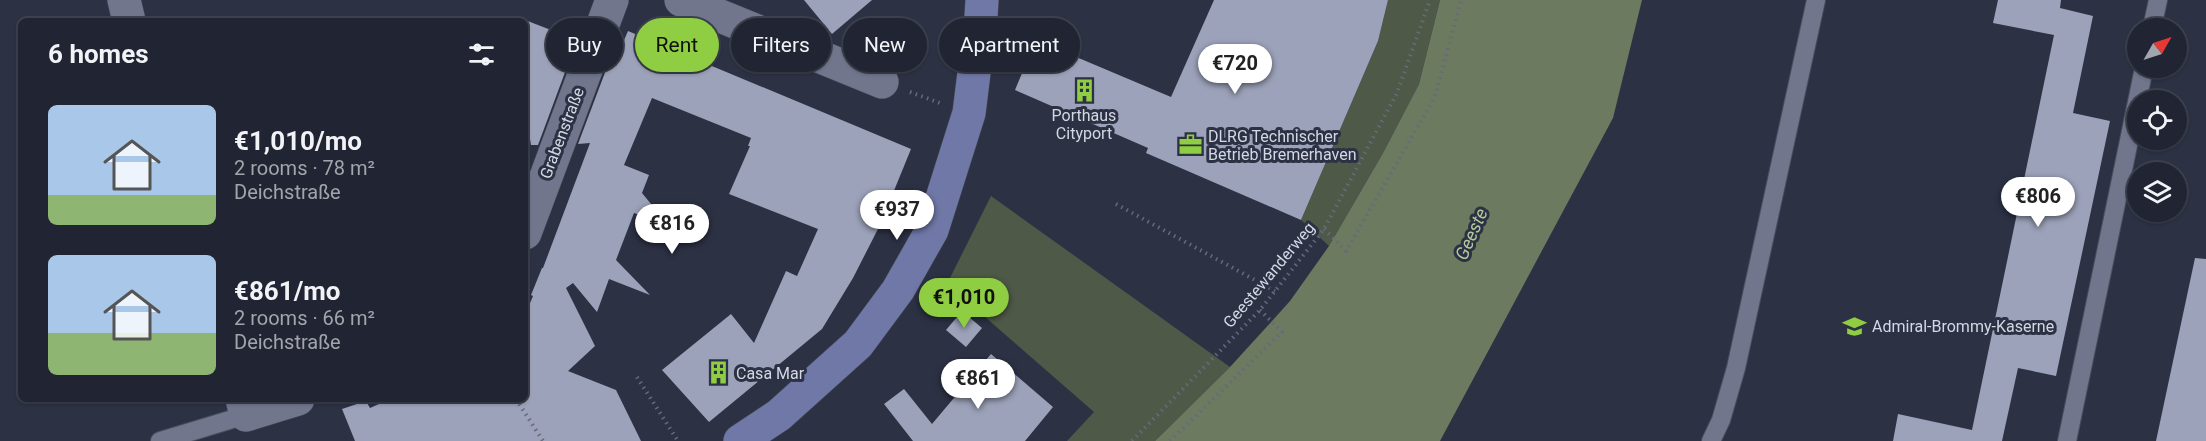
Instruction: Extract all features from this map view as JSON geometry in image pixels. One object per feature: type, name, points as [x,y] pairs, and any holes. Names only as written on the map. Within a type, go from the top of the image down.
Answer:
[{"type":"main road","points":[[740,441],[779,416],[858,344],[898,290],[932,230],[969,113],[982,0]]},
{"type":"street","points":[[124,0],[128,18]]},
{"type":"street","name":"Grabenstraße","points":[[528,225],[612,0]]},
{"type":"street","points":[[681,0],[896,87]]},
{"type":"street","points":[[244,407],[278,402]]},
{"type":"lane","points":[[1711,441],[1721,420],[1736,368],[1816,0]]},
{"type":"lane","points":[[2154,18],[2158,0]]},
{"type":"lane","points":[[2067,441],[2142,78]]},
{"type":"lane","points":[[160,441],[244,407]]},
{"type":"path","name":"Geestewanderweg","points":[[1132,441],[1260,310],[1324,229],[1396,93],[1430,0]]},
{"type":"path","points":[[1324,229],[1346,251],[1435,97],[1461,0]]},
{"type":"path","points":[[896,87],[942,104]]},
{"type":"path","points":[[1116,204],[1275,291]]},
{"type":"path","points":[[1170,441],[1282,332],[1260,310]]},
{"type":"path","points":[[637,377],[678,441]]},
{"type":"path","points":[[518,402],[543,441]]},
{"type":"shaded area","points":[[1388,0],[1440,0],[1419,84],[1383,153],[1329,246],[1301,220],[1378,41]]},
{"type":"shaded area","points":[[991,196],[1230,367],[1155,441],[1067,441],[1094,412],[947,284]]},
{"type":"water","name":"Geeste","points":[[1440,0],[1642,0],[1613,118],[1440,441],[1155,441],[1230,367],[1290,301],[1329,246],[1383,153],[1419,84]]},
{"type":"building","points":[[804,0],[872,0],[851,18],[843,18],[843,25],[832,34],[831,18],[819,18]]},
{"type":"building","points":[[1214,0],[1388,0],[1378,41],[1301,220],[1146,153],[1148,148],[1015,90],[1023,72],[1080,72],[1080,59],[1171,97]]},
{"type":"building","points":[[1998,0],[2061,0],[2060,8],[2093,16],[2073,113],[2110,121],[2056,376],[2018,368],[2002,441],[1893,441],[1898,414],[1972,430],[2054,35],[1993,23]]},
{"type":"building","points":[[528,21],[546,28],[546,72],[565,72],[538,145],[531,145],[528,139]]},
{"type":"building","points":[[628,31],[635,34],[635,72],[719,72],[719,69],[911,149],[880,225],[853,278],[822,329],[709,422],[662,370],[731,314],[754,343],[786,271],[797,276],[818,229],[729,194],[750,146],[748,146],[751,138],[652,98],[624,165],[649,175],[642,193],[669,226],[634,213],[616,260],[650,295],[609,279],[597,312],[573,283],[566,288],[595,346],[568,371],[616,390],[641,441],[355,441],[342,409],[363,402],[367,402],[370,408],[383,402],[528,402],[528,308],[590,143],[578,144],[605,72],[623,72],[623,42]]},
{"type":"building","points":[[2195,258],[2206,259],[2206,441],[2156,441]]},
{"type":"building","points":[[962,311],[982,328],[966,347],[946,330]]},
{"type":"building","points":[[991,354],[1053,407],[1025,441],[913,441],[884,404],[904,389],[932,424]]},
{"type":"place","name":"Porthaus Cityport","points":[[1084,90]]},
{"type":"place","name":"DLRG Technischer Betrieb Bremerhaven","points":[[1190,145]]},
{"type":"place","name":"Admiral-Brommy-Kaserne","points":[[1854,326]]},
{"type":"place","name":"Casa Mar","points":[[718,373]]}]
